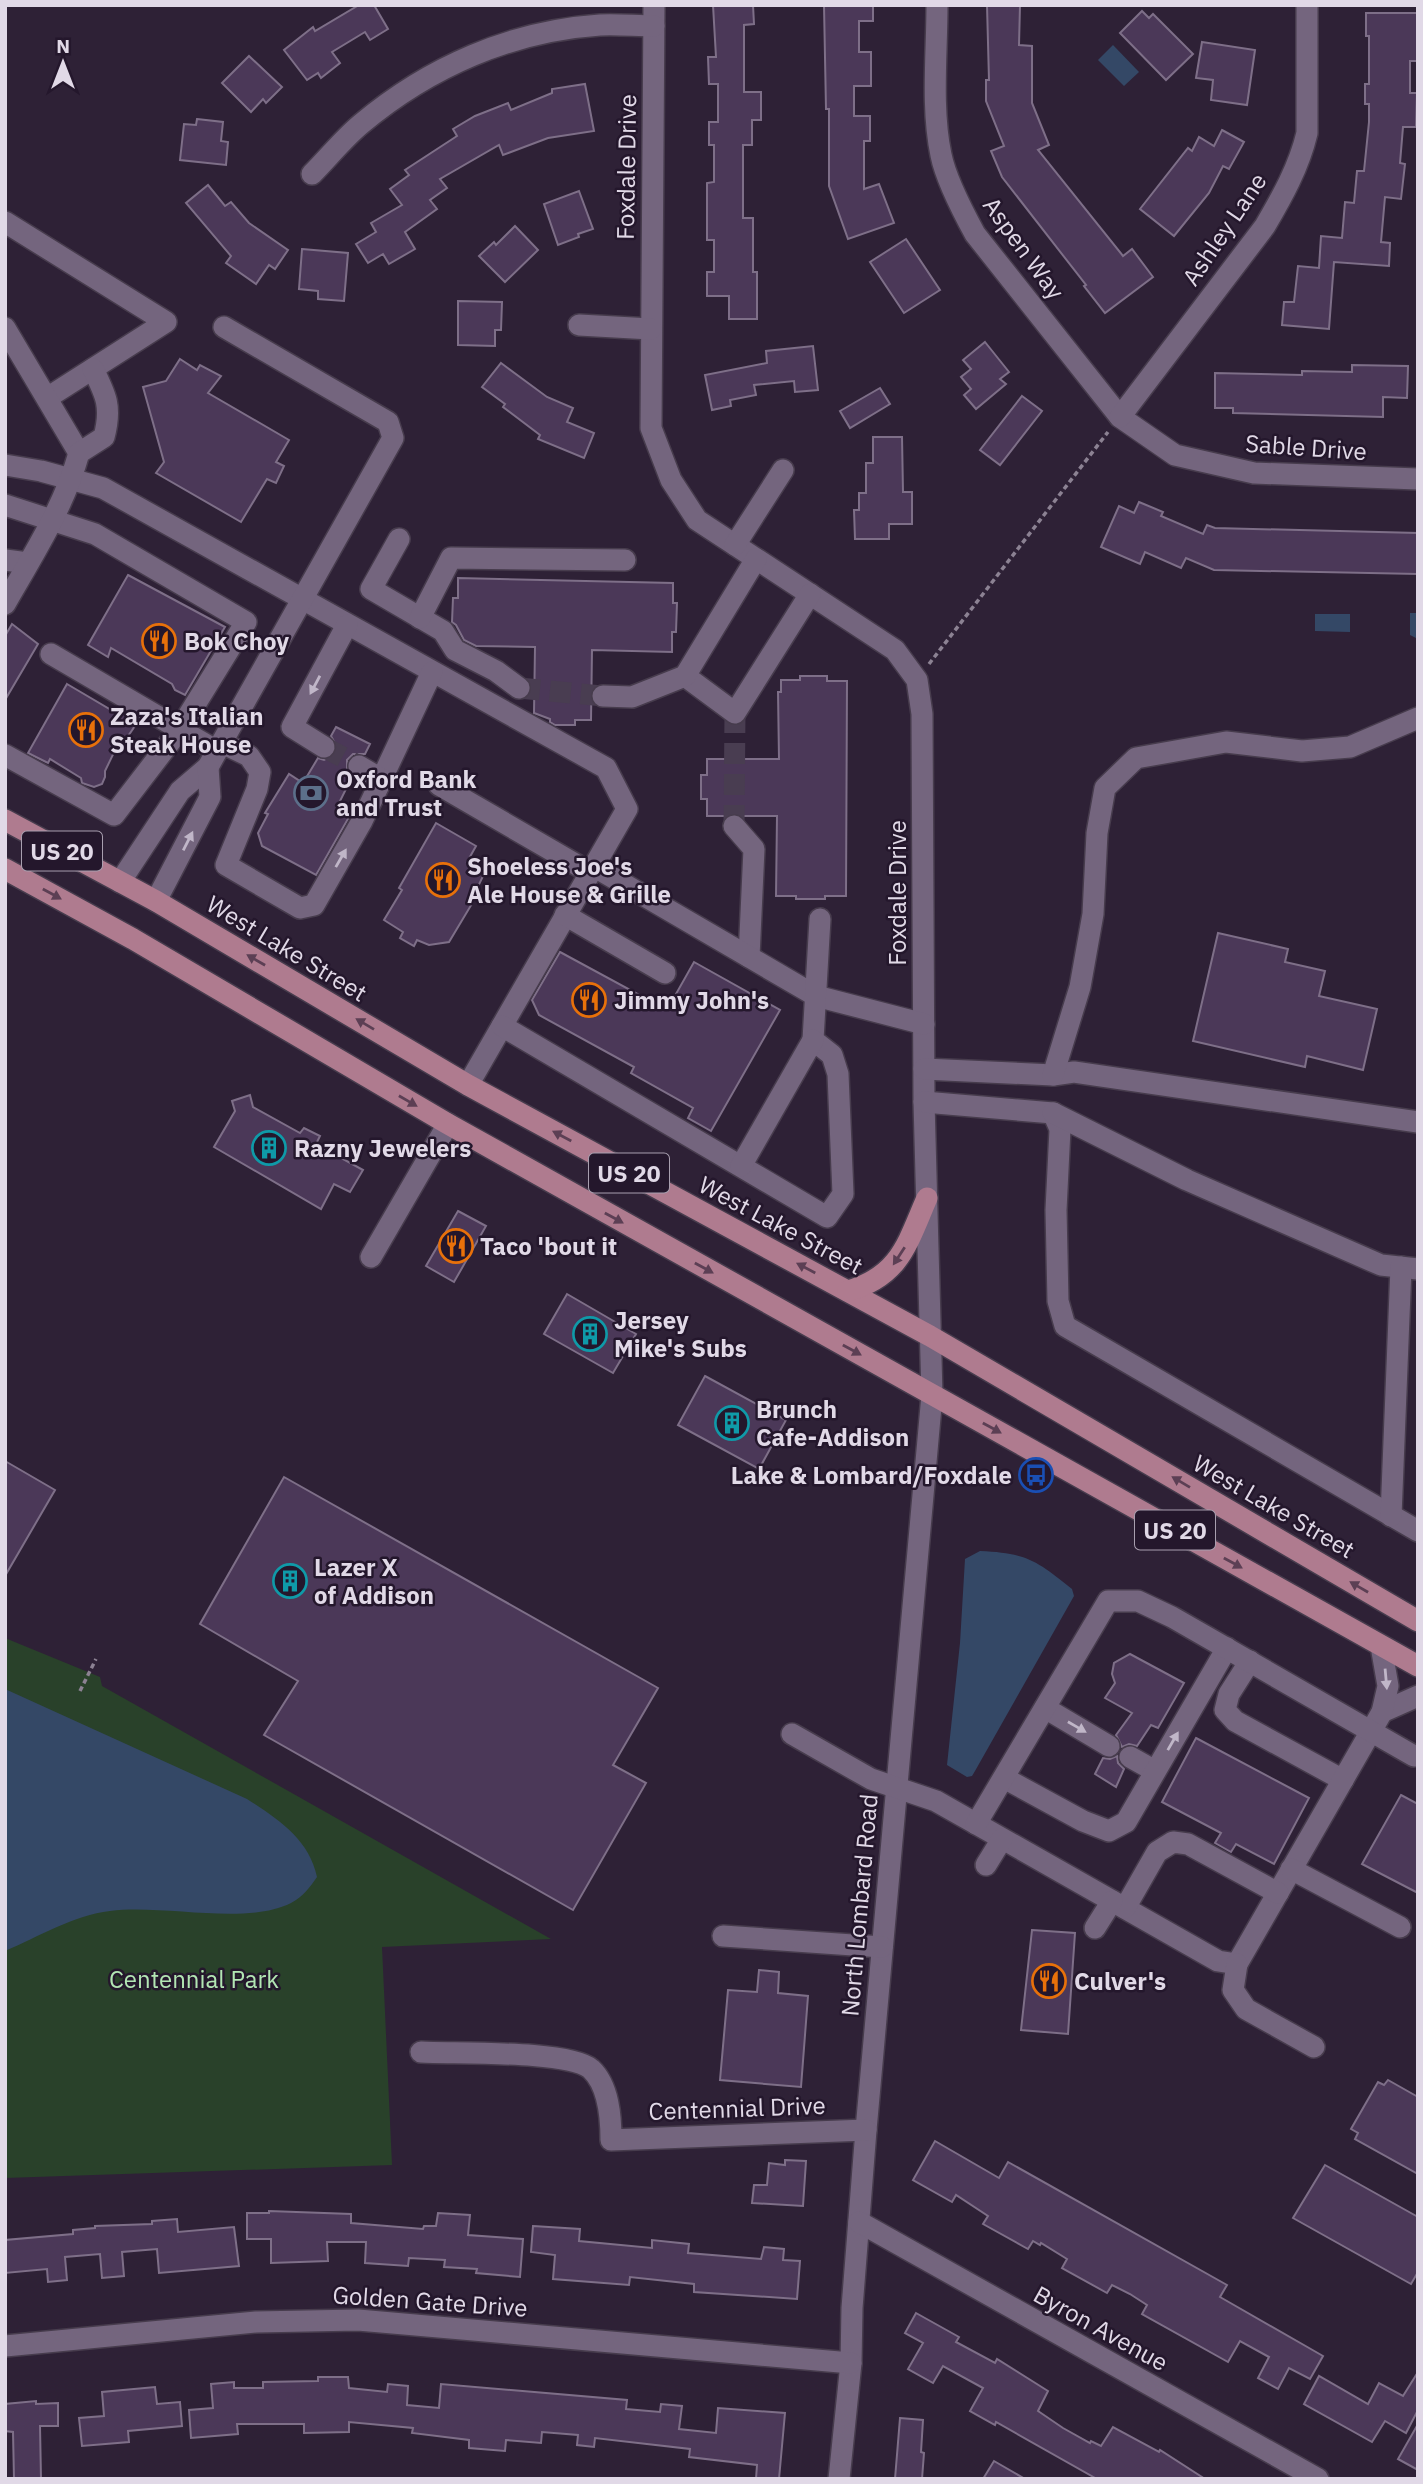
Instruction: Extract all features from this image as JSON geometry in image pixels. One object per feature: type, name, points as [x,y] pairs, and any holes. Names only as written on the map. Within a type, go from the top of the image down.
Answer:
[{"type":"main road","name":"West Lake Street","points":[[5,820],[156,901],[468,1086],[930,1336],[1418,1621]]},
{"type":"main road","name":"US 20","points":[[5,869],[143,946],[448,1124],[1418,1666]]},
{"type":"main road","points":[[848,1291],[868,1286],[894,1265],[909,1240],[927,1198]]},
{"type":"street","name":"Aspen Way","points":[[937,5],[936,128],[941,159],[965,216],[975,234],[1120,417]]},
{"type":"street","name":"Ashley Lane","points":[[1120,417],[1265,226],[1284,193],[1307,133],[1307,5]]},
{"type":"street","points":[[312,174],[359,126],[397,96],[462,59],[532,35],[654,15]]},
{"type":"street","name":"Foxdale Drive","points":[[654,15],[651,428],[671,480],[697,520],[895,650],[917,680],[922,713],[924,1102],[930,1336]]},
{"type":"street","points":[[5,222],[166,322],[47,398]]},
{"type":"street","points":[[579,325],[651,329]]},
{"type":"street","points":[[120,882],[180,790],[216,754],[393,438],[388,422],[224,327]]},
{"type":"street","points":[[5,328],[79,453]]},
{"type":"street","points":[[5,604],[53,519],[72,479],[79,453],[104,436],[109,417],[106,396],[93,369]]},
{"type":"street","name":"Sable Drive","points":[[1120,417],[1175,455],[1254,473],[1418,479]]},
{"type":"street","points":[[5,466],[103,488],[606,768],[627,809],[468,1086]]},
{"type":"street","points":[[735,545],[783,470]]},
{"type":"street","points":[[5,505],[95,534],[246,622],[180,729],[114,815],[5,755]]},
{"type":"street","points":[[399,539],[371,589],[443,631],[455,650],[496,671],[519,688]]},
{"type":"street","points":[[420,618],[452,558],[625,560]]},
{"type":"street","points":[[603,696],[632,697],[685,676],[756,559]]},
{"type":"street","points":[[5,560],[28,563]]},
{"type":"street","points":[[685,676],[735,713],[810,594]]},
{"type":"street","points":[[324,747],[292,727],[347,625]]},
{"type":"street","points":[[51,654],[180,729],[216,754],[249,756],[260,772],[257,789],[226,864],[300,908],[314,905],[362,821],[432,672]]},
{"type":"street","points":[[481,699],[496,671]]},
{"type":"street","points":[[1053,1074],[1080,987],[1093,914],[1097,833],[1105,788],[1136,758],[1226,742],[1302,751],[1350,747],[1418,718]]},
{"type":"street","points":[[156,901],[210,797],[216,754]]},
{"type":"street","points":[[359,766],[381,779]]},
{"type":"street","points":[[439,785],[816,996],[924,1024]]},
{"type":"street","points":[[734,826],[754,849],[749,957]]},
{"type":"street","points":[[565,915],[665,973]]},
{"type":"street","points":[[741,1166],[813,1040],[820,919]]},
{"type":"street","points":[[502,1026],[828,1217],[843,1194],[838,1074],[832,1055],[813,1040]]},
{"type":"street","points":[[924,1069],[1053,1074],[1074,1072],[1418,1122]]},
{"type":"street","points":[[924,1102],[1053,1113],[1187,1180],[1381,1265],[1409,1268],[1391,1516]]},
{"type":"street","points":[[1053,1113],[1060,1129],[1056,1210],[1058,1301],[1065,1326],[1418,1531]]},
{"type":"street","points":[[371,1257],[448,1124]]},
{"type":"street","name":"North Lombard Road","points":[[839,2479],[895,1786],[932,1395],[930,1336]]},
{"type":"street","points":[[976,1824],[1108,1601],[1138,1601],[1172,1617],[1414,1756]]},
{"type":"street","points":[[1314,2047],[1246,2009],[1233,1990],[1237,1964],[1382,1712],[1388,1686],[1381,1646]]},
{"type":"street","points":[[1004,1778],[1083,1821],[1109,1831],[1126,1822],[1227,1648]]},
{"type":"street","points":[[1250,1661],[1230,1694],[1225,1710],[1235,1721],[1343,1780]]},
{"type":"street","points":[[1382,1712],[1418,1696]]},
{"type":"street","points":[[1045,1708],[1109,1746]]},
{"type":"street","points":[[792,1734],[871,1779],[936,1801],[1218,1961],[1237,1964]]},
{"type":"street","points":[[1130,1757],[1155,1771]]},
{"type":"street","points":[[986,1865],[1002,1839]]},
{"type":"street","points":[[1094,1928],[1119,1905],[1157,1852],[1173,1842],[1188,1844],[1278,1893]]},
{"type":"street","points":[[1292,1869],[1400,1927]]},
{"type":"street","points":[[723,1936],[882,1947]]},
{"type":"street","name":"Centennial Drive","points":[[421,2052],[540,2055],[572,2060],[590,2068],[601,2082],[608,2105],[611,2140],[866,2130]]},
{"type":"street","name":"Byron Avenue","points":[[859,2222],[1318,2479]]},
{"type":"street","name":"Golden Gate Drive","points":[[5,2346],[256,2322],[358,2320],[850,2363]]},
{"type":"path","points":[[917,680],[1120,417]]},
{"type":"path","points":[[80,1691],[96,1660]]},
{"type":"green space","name":"Centennial Park","points":[[5,1638],[100,1677],[102,1686],[551,1939],[382,1947],[392,2165],[5,2178]]},
{"type":"water","points":[[1113,45],[1139,72],[1124,86],[1098,60]]},
{"type":"water","points":[[1410,613],[1418,613],[1418,639],[1410,635]]},
{"type":"water","points":[[1315,614],[1350,614],[1350,632],[1315,631]]},
{"type":"water","points":[[980,1551],[1009,1554],[1030,1560],[1072,1589],[1074,1596],[975,1771],[972,1776],[967,1777],[947,1765],[960,1643],[965,1559]]},
{"type":"water","points":[[5,1689],[247,1799],[281,1822],[300,1841],[317,1877],[299,1898],[272,1910],[228,1914],[155,1910],[110,1911],[70,1922],[5,1951]]},
{"type":"building","points":[[359,5],[374,5],[388,29],[370,40],[365,32],[332,52],[340,63],[321,78],[318,73],[307,80],[284,50],[313,27],[315,31]]},
{"type":"building","points":[[713,5],[753,5],[754,24],[744,25],[744,92],[761,92],[761,120],[752,120],[752,145],[743,145],[743,218],[753,218],[753,272],[757,272],[757,319],[729,319],[729,296],[707,296],[707,272],[714,272],[714,240],[707,240],[707,183],[714,182],[714,145],[709,145],[709,122],[718,122],[718,84],[709,84],[708,57],[716,57]]},
{"type":"building","points":[[824,5],[873,5],[873,21],[859,21],[859,52],[871,52],[871,86],[854,86],[854,116],[870,116],[870,141],[864,141],[864,189],[879,184],[894,223],[848,239],[829,186],[829,109],[826,109]]},
{"type":"building","points":[[987,5],[1020,5],[1019,45],[1032,46],[1032,103],[1049,145],[1038,150],[1123,256],[1132,249],[1153,277],[1105,313],[1002,177],[991,151],[1004,146],[986,101],[986,80],[989,80]]},
{"type":"building","points":[[1142,11],[1149,18],[1153,14],[1193,54],[1166,80],[1120,33]]},
{"type":"building","points":[[1366,13],[1418,13],[1418,61],[1410,61],[1410,93],[1417,93],[1416,127],[1403,127],[1400,163],[1405,164],[1401,199],[1385,197],[1381,242],[1390,243],[1389,266],[1334,262],[1329,329],[1282,325],[1284,302],[1294,302],[1298,266],[1319,268],[1321,236],[1342,238],[1345,202],[1354,203],[1357,171],[1364,171],[1369,122],[1369,104],[1365,104],[1365,84],[1369,84]]},
{"type":"building","points":[[1202,42],[1255,50],[1247,105],[1211,100],[1213,80],[1196,78]]},
{"type":"building","points":[[249,56],[282,87],[266,103],[263,99],[251,112],[222,83]]},
{"type":"building","points":[[585,84],[594,131],[548,138],[503,155],[499,145],[440,179],[447,188],[430,200],[437,209],[405,232],[415,249],[389,264],[383,254],[368,263],[356,244],[376,232],[371,223],[402,205],[390,189],[409,175],[405,170],[457,136],[453,129],[475,116],[508,103],[511,110],[552,93],[552,89]]},
{"type":"building","points":[[197,119],[223,122],[221,141],[228,142],[226,165],[180,160],[184,124],[196,125]]},
{"type":"building","points":[[1222,130],[1244,142],[1229,169],[1223,166],[1209,193],[1174,236],[1140,209],[1188,148],[1192,151],[1199,137],[1214,146]]},
{"type":"building","points":[[208,185],[225,206],[231,202],[249,223],[288,250],[275,269],[269,265],[256,284],[226,263],[231,256],[186,203]]},
{"type":"building","points":[[579,191],[593,229],[558,245],[544,204]]},
{"type":"building","points":[[515,226],[538,250],[505,282],[479,256],[494,242],[496,245]]},
{"type":"building","points":[[906,239],[940,290],[904,313],[870,262]]},
{"type":"building","points":[[302,249],[348,253],[344,301],[318,299],[318,291],[299,289]]},
{"type":"building","points":[[458,301],[502,302],[501,330],[495,330],[495,346],[458,345]]},
{"type":"building","points":[[985,342],[1009,372],[1000,379],[1006,384],[976,409],[964,395],[971,389],[961,377],[971,369],[963,360]]},
{"type":"building","points":[[813,346],[818,390],[795,392],[794,381],[754,385],[756,395],[730,400],[731,406],[712,410],[705,375],[767,363],[766,351]]},
{"type":"building","points":[[180,359],[197,370],[200,365],[221,376],[208,393],[289,440],[276,462],[284,466],[276,483],[267,479],[241,522],[156,473],[164,462],[143,387],[166,381]]},
{"type":"building","points":[[501,363],[547,397],[573,408],[567,422],[594,433],[584,458],[538,439],[540,435],[482,387]]},
{"type":"building","points":[[1352,365],[1408,366],[1407,398],[1383,397],[1383,417],[1233,413],[1233,408],[1215,408],[1215,373],[1302,375],[1302,371],[1352,372]]},
{"type":"building","points":[[880,388],[890,404],[850,428],[840,411]]},
{"type":"building","points":[[1022,396],[1042,411],[1000,465],[980,450]]},
{"type":"building","points":[[873,437],[902,437],[903,492],[912,492],[912,524],[889,524],[889,539],[855,539],[854,510],[859,510],[859,493],[866,493],[866,463],[873,463]]},
{"type":"building","points":[[1139,502],[1163,512],[1161,516],[1203,534],[1207,525],[1215,528],[1418,533],[1418,574],[1214,570],[1186,558],[1181,568],[1145,552],[1140,564],[1101,547],[1119,506],[1134,513]]},
{"type":"building","points":[[128,575],[225,627],[185,695],[175,690],[172,684],[111,648],[108,657],[88,645]]},
{"type":"building","points":[[458,578],[673,583],[673,603],[677,603],[672,652],[592,650],[591,720],[575,720],[575,725],[555,725],[550,719],[534,713],[535,647],[476,646],[464,640],[452,622],[453,598],[458,598]]},
{"type":"building","points":[[12,624],[38,644],[5,700],[5,636]]},
{"type":"building","points":[[800,676],[827,676],[827,681],[847,681],[846,896],[796,899],[796,896],[776,896],[777,816],[742,816],[732,813],[726,816],[707,816],[707,799],[701,799],[701,775],[707,775],[707,759],[779,759],[778,692],[781,692],[781,680],[800,680]]},
{"type":"building","name":"Zaza's Italian Steak House","points":[[67,684],[113,711],[115,707],[139,720],[124,742],[120,740],[105,771],[102,784],[94,787],[82,783],[81,778],[50,759],[48,763],[28,753]]},
{"type":"building","name":"Oxford Bank and Trust","points":[[336,727],[370,744],[365,754],[353,754],[347,760],[347,772],[352,777],[339,803],[353,810],[316,875],[262,846],[258,833],[268,814],[265,813],[289,774],[303,783],[318,758],[324,760],[335,754],[337,747],[331,736]]},
{"type":"building","name":"Shoeless Joe's Ale House & Grille","points":[[436,823],[476,846],[467,862],[485,872],[471,901],[473,902],[449,942],[429,945],[417,940],[414,946],[400,938],[403,932],[384,920]]},
{"type":"building","points":[[1218,933],[1288,949],[1285,962],[1325,971],[1319,996],[1377,1009],[1363,1070],[1307,1056],[1305,1067],[1193,1041]]},
{"type":"building","points":[[560,952],[667,1010],[694,962],[780,1010],[711,1131],[688,1118],[693,1108],[631,1073],[634,1067],[539,1015],[532,1000]]},
{"type":"building","name":"Razny Jewelers","points":[[250,1095],[253,1107],[300,1133],[304,1128],[320,1136],[316,1144],[363,1170],[350,1192],[334,1184],[321,1209],[214,1147],[235,1111],[232,1101]]},
{"type":"building","name":"Taco 'bout it","points":[[458,1211],[486,1226],[454,1282],[426,1266]]},
{"type":"building","name":"Jersey Mike's Subs","points":[[567,1294],[636,1334],[613,1373],[544,1334]]},
{"type":"building","name":"Brunch Cafe-Addison","points":[[705,1376],[786,1420],[759,1469],[678,1425]]},
{"type":"building","points":[[5,1461],[55,1490],[5,1576]]},
{"type":"building","points":[[284,1477],[658,1688],[613,1765],[646,1783],[573,1910],[264,1735],[298,1681],[200,1624]]},
{"type":"building","points":[[1130,1654],[1184,1683],[1158,1728],[1151,1725],[1137,1746],[1129,1744],[1122,1747],[1116,1735],[1132,1713],[1105,1698],[1115,1683],[1112,1674],[1114,1663]]},
{"type":"building","points":[[1196,1738],[1309,1798],[1274,1864],[1236,1844],[1231,1852],[1215,1843],[1221,1833],[1162,1802]]},
{"type":"building","points":[[1117,1756],[1118,1763],[1124,1769],[1116,1787],[1095,1774],[1103,1758]]},
{"type":"building","points":[[1401,1795],[1418,1804],[1418,1893],[1362,1864]]},
{"type":"building","name":"Culver's","points":[[1032,1930],[1075,1933],[1068,2034],[1021,2030]]},
{"type":"building","points":[[759,1970],[779,1972],[778,1993],[808,1996],[801,2087],[720,2080],[728,1990],[757,1992]]},
{"type":"building","points":[[1388,2080],[1418,2097],[1418,2174],[1355,2139],[1358,2133],[1351,2129],[1378,2082],[1384,2085]]},
{"type":"building","points":[[935,2141],[999,2178],[1008,2162],[1227,2285],[1220,2297],[1323,2356],[1310,2379],[1289,2368],[1278,2389],[1258,2378],[1269,2357],[1240,2341],[1228,2362],[1142,2314],[1147,2305],[1130,2294],[1112,2285],[1107,2293],[1062,2268],[1067,2259],[1041,2243],[1040,2245],[1033,2241],[1028,2249],[983,2224],[988,2216],[956,2195],[952,2202],[913,2180]]},
{"type":"building","points":[[785,2160],[806,2161],[803,2206],[752,2203],[754,2185],[767,2185],[769,2163],[785,2165]]},
{"type":"building","points":[[1325,2165],[1418,2217],[1418,2272],[1411,2284],[1293,2218]]},
{"type":"building","points":[[269,2211],[351,2214],[351,2223],[423,2229],[424,2226],[436,2226],[438,2213],[470,2215],[468,2235],[523,2239],[520,2277],[476,2273],[477,2269],[444,2267],[445,2260],[409,2258],[408,2266],[365,2263],[366,2242],[327,2242],[328,2261],[271,2263],[271,2239],[247,2239],[247,2213]]},
{"type":"building","points":[[177,2219],[178,2232],[234,2227],[239,2266],[159,2273],[157,2249],[122,2252],[124,2276],[102,2278],[100,2254],[65,2257],[67,2280],[48,2282],[47,2269],[5,2273],[5,2240],[73,2234],[73,2230],[95,2226],[152,2224],[152,2221]]},
{"type":"building","points":[[533,2226],[580,2229],[579,2241],[652,2248],[652,2240],[689,2244],[688,2253],[761,2259],[764,2247],[784,2249],[783,2260],[800,2261],[797,2299],[694,2292],[694,2284],[630,2277],[629,2285],[553,2279],[555,2255],[531,2252]]},
{"type":"building","points":[[916,2313],[959,2337],[956,2342],[995,2363],[997,2359],[1048,2391],[1038,2411],[1063,2428],[1101,2446],[1113,2427],[1159,2452],[1160,2450],[1205,2479],[1097,2479],[996,2422],[995,2425],[970,2411],[983,2388],[943,2366],[933,2383],[908,2369],[923,2343],[905,2333]]},
{"type":"building","points":[[1418,2372],[1418,2410],[1406,2433],[1385,2421],[1372,2442],[1304,2404],[1319,2376],[1368,2404],[1379,2383],[1403,2396]]},
{"type":"building","points":[[318,2377],[348,2377],[349,2388],[387,2392],[388,2384],[408,2386],[407,2405],[439,2408],[441,2384],[627,2400],[626,2409],[660,2412],[661,2404],[682,2406],[679,2429],[716,2433],[718,2408],[785,2413],[779,2479],[756,2479],[757,2465],[689,2457],[690,2449],[595,2438],[594,2447],[577,2445],[578,2435],[542,2432],[541,2443],[506,2440],[505,2451],[469,2448],[469,2440],[412,2433],[413,2428],[349,2422],[349,2432],[304,2433],[304,2424],[237,2424],[238,2434],[191,2438],[189,2410],[213,2408],[211,2384],[234,2382],[234,2388],[263,2388],[263,2382],[318,2381]]},
{"type":"building","points":[[155,2387],[157,2404],[180,2402],[182,2426],[128,2431],[129,2442],[82,2446],[79,2418],[104,2416],[102,2392]]},
{"type":"building","points":[[36,2401],[36,2404],[58,2403],[58,2426],[40,2426],[41,2479],[14,2479],[13,2432],[5,2431],[5,2404]]},
{"type":"building","points":[[900,2418],[923,2420],[922,2479],[895,2479]]},
{"type":"building","points":[[1418,2424],[1418,2470],[1398,2459]]},
{"type":"building","points":[[994,2461],[1025,2479],[983,2479]]},
{"type":"tunnel","points":[[519,688],[603,696]]},
{"type":"tunnel","points":[[734,826],[735,713]]},
{"type":"tunnel","points":[[324,747],[359,766]]},
{"type":"place","name":"Bok Choy","points":[[159,641]]},
{"type":"place","name":"Zaza's Italian Steak House","points":[[86,730]]},
{"type":"place","name":"Oxford Bank and Trust","points":[[311,793]]},
{"type":"place","name":"Shoeless Joe's Ale House & Grille","points":[[443,880]]},
{"type":"place","name":"Jimmy John's","points":[[589,1000]]},
{"type":"place","name":"Razny Jewelers","points":[[269,1148]]},
{"type":"place","name":"Taco 'bout it","points":[[456,1246]]},
{"type":"place","name":"Jersey Mike's Subs","points":[[590,1334]]},
{"type":"place","name":"Brunch Cafe-Addison","points":[[732,1423]]},
{"type":"place","name":"Lake & Lombard/Foxdale","points":[[1036,1475]]},
{"type":"place","name":"Lazer X of Addison","points":[[290,1581]]},
{"type":"place","name":"Culver's","points":[[1049,1981]]}]
